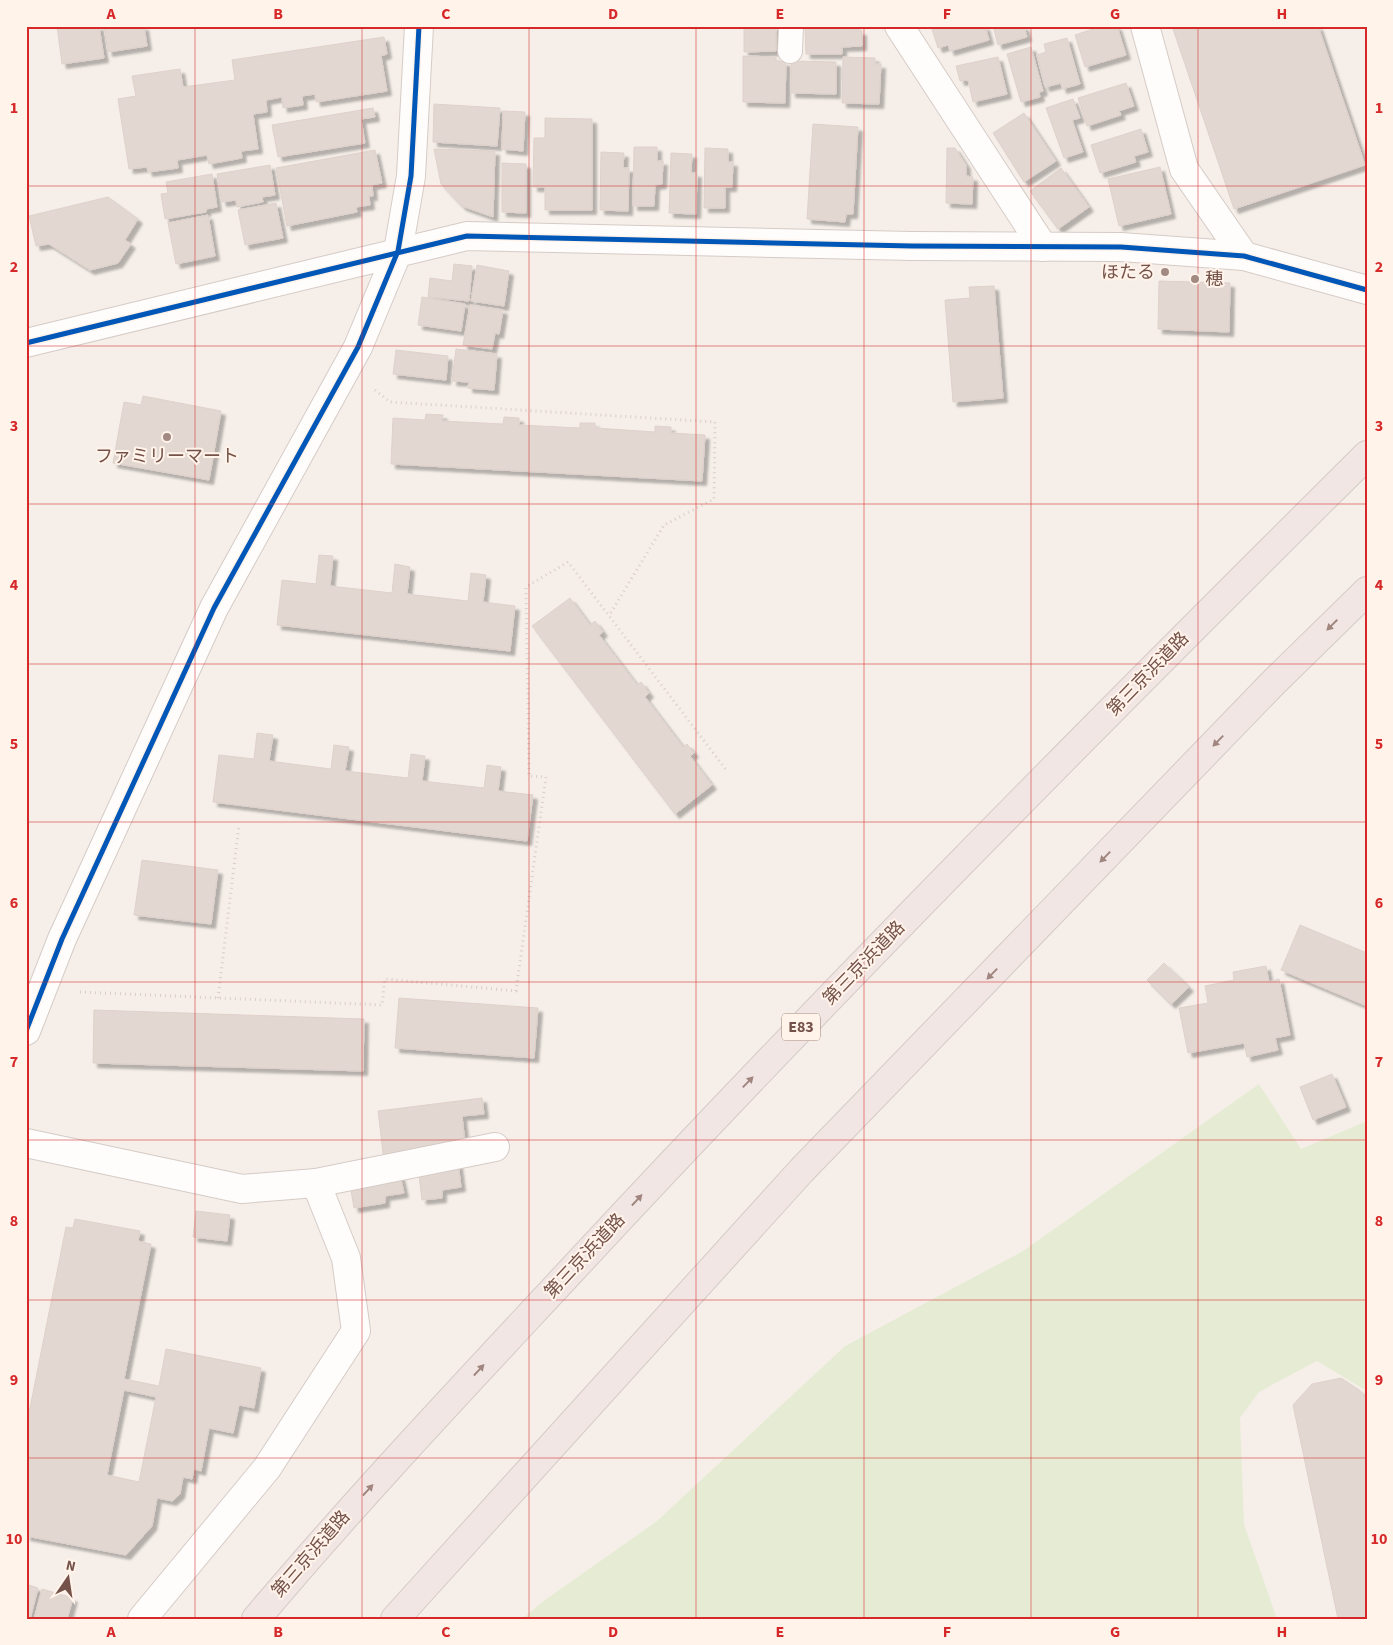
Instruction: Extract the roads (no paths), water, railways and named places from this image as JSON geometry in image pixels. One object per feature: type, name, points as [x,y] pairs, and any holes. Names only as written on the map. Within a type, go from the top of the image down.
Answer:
[{"type":"highway","name":"第三京浜道路","points":[[256,1619],[334,1526],[727,1103],[1198,623],[1367,454]]},
{"type":"highway","points":[[395,1619],[801,1171],[1273,683],[1367,591]]},
{"type":"street","points":[[26,1031],[62,939],[214,608],[358,347],[398,251],[411,176],[419,26]]},
{"type":"street","points":[[899,26],[1043,247]]},
{"type":"street","points":[[1145,26],[1184,169],[1244,256]]},
{"type":"street","points":[[26,342],[398,251],[467,236],[1121,247],[1244,256],[1366,290]]},
{"type":"street","points":[[26,1143],[242,1189],[316,1183],[495,1147]]},
{"type":"street","points":[[142,1619],[267,1468],[356,1331],[346,1258],[316,1183]]},
{"type":"lane","points":[[790,51],[791,26]]},
{"type":"place","name":"ほたる","points":[[1165,272]]},
{"type":"place","name":"穂","points":[[1195,279]]},
{"type":"place","name":"ファミリーマート","points":[[167,437]]}]
